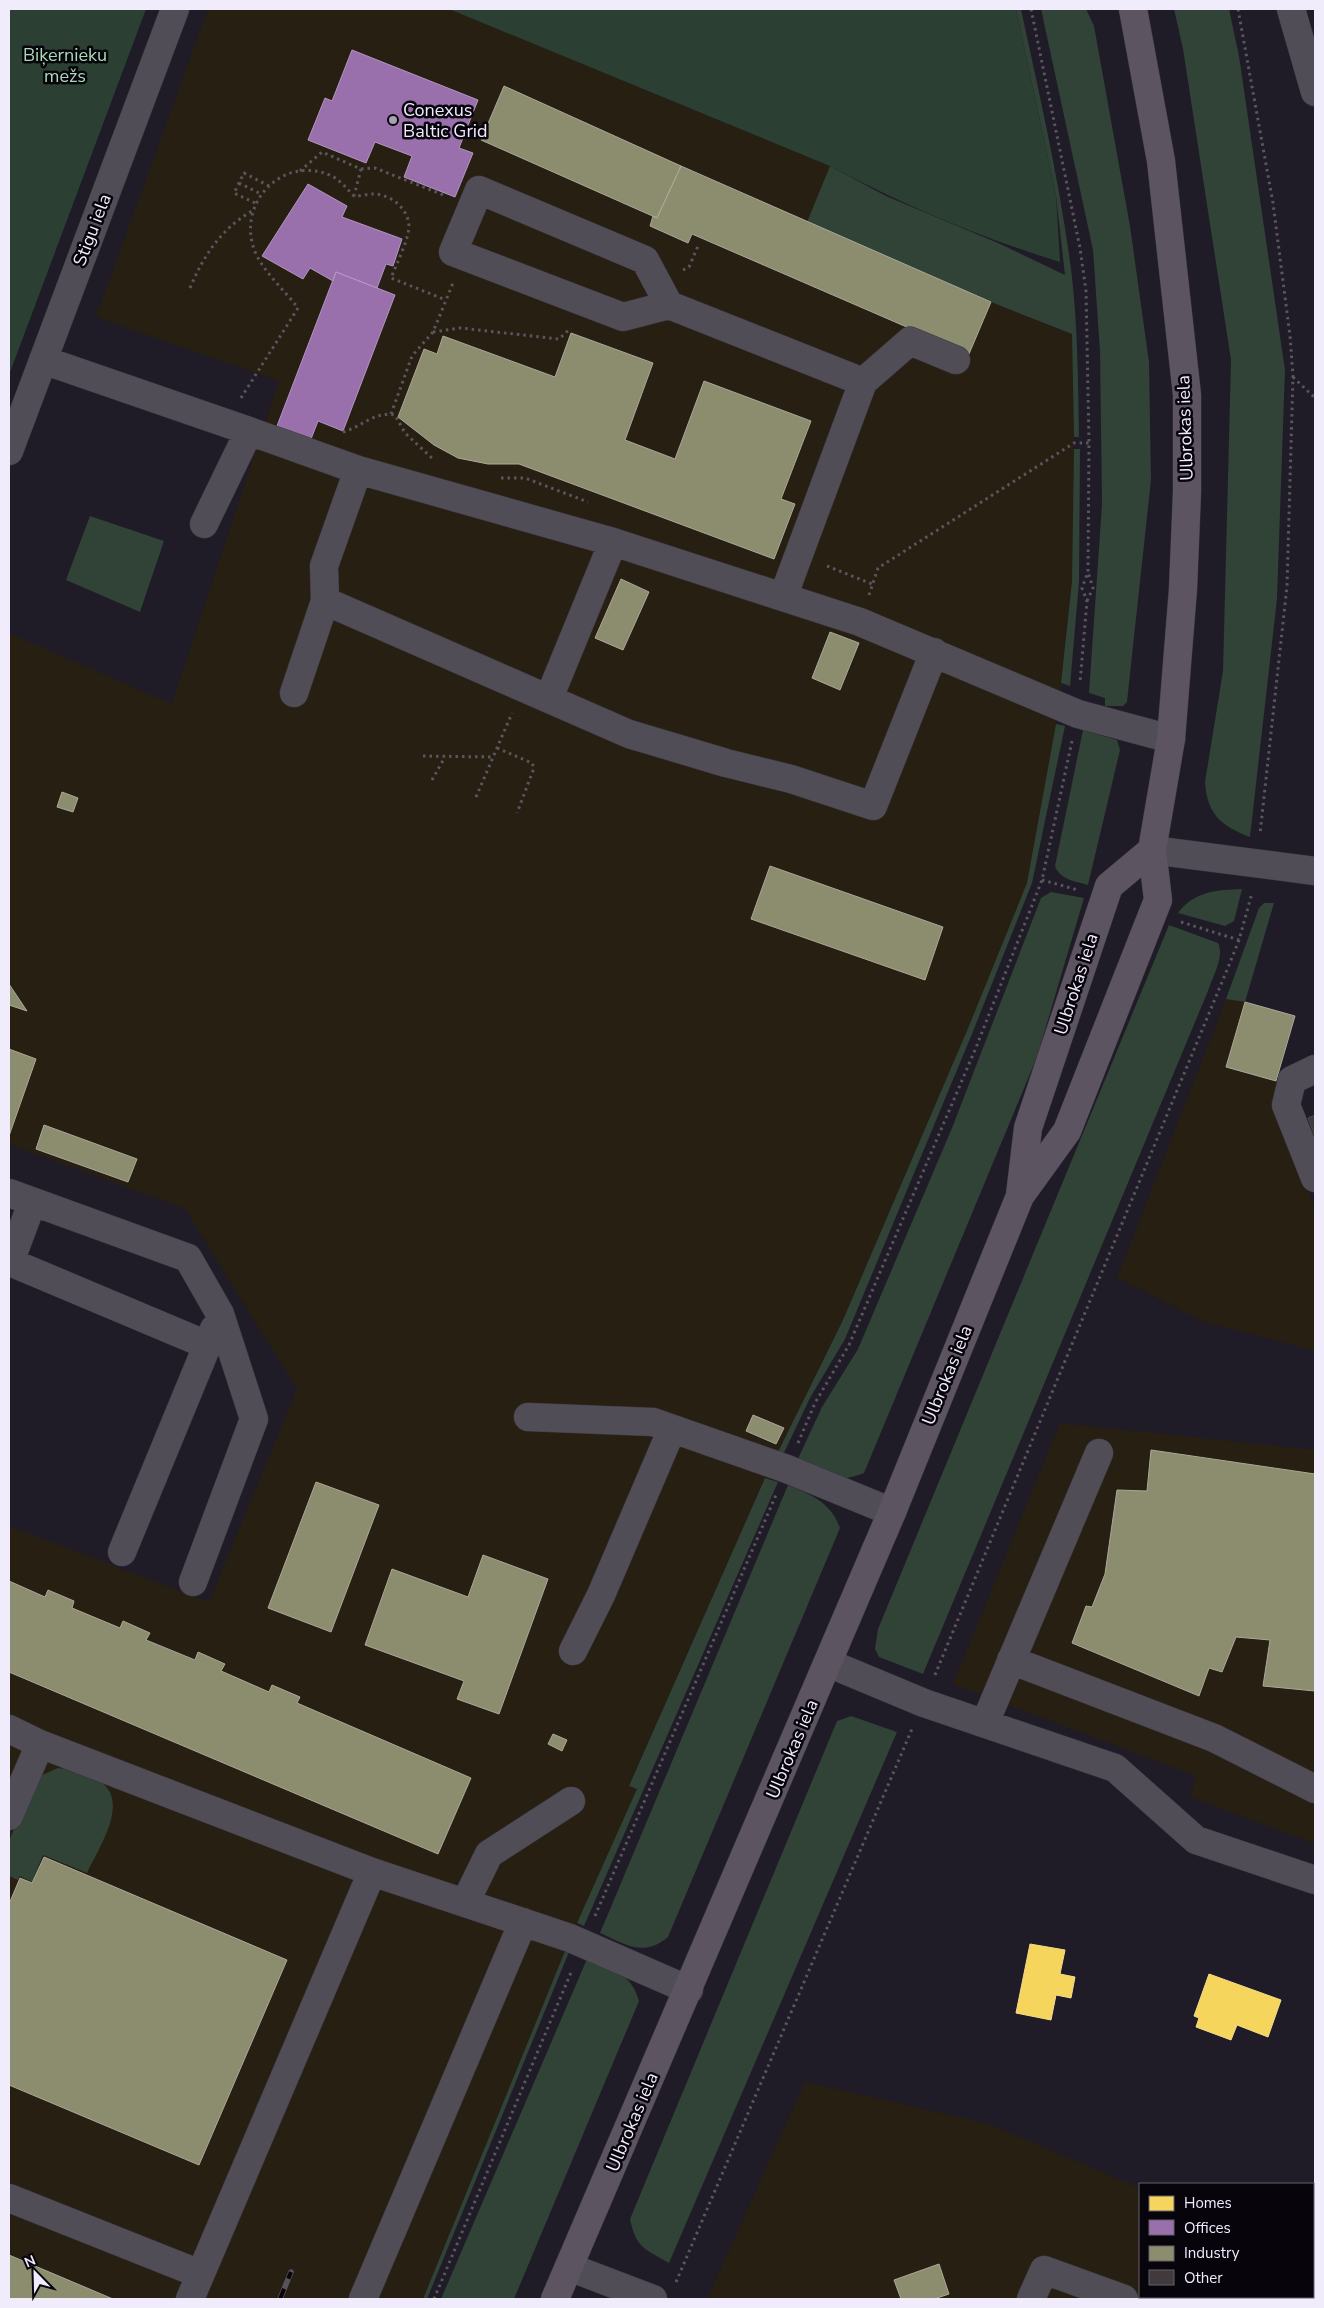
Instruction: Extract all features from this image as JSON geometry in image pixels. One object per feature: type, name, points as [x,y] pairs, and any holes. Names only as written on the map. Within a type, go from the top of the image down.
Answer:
[{"type":"main road","name":"Ulbrokas iela","points":[[555,2299],[689,1990],[892,1512],[1020,1196],[1067,1131],[1158,900],[1152,850],[1171,739],[1183,589],[1187,492],[1187,395],[1161,161],[1133,9]]},
{"type":"main road","name":"Ulbrokas iela","points":[[1020,1196],[1028,1128],[1109,886],[1152,850]]},
{"type":"street","name":"Stigu iela","points":[[9,451],[175,9]]},
{"type":"street","points":[[1291,9],[1315,92]]},
{"type":"street","points":[[669,305],[645,260],[479,190],[453,252],[624,317],[669,305],[863,382]]},
{"type":"street","points":[[783,597],[863,382],[910,341],[956,360]]},
{"type":"street","points":[[43,360],[358,470],[613,542],[860,622],[1078,714],[1171,739]]},
{"type":"street","points":[[204,524],[237,427]]},
{"type":"street","points":[[294,693],[325,601],[324,566],[358,470]]},
{"type":"street","points":[[549,698],[613,542]]},
{"type":"street","points":[[325,601],[628,734],[726,763],[791,779],[873,806],[934,652]]},
{"type":"street","points":[[1152,850],[1315,871]]},
{"type":"street","points":[[1315,1069],[1292,1080],[1286,1106],[1315,1178]]},
{"type":"street","points":[[193,1582],[254,1419],[220,1314],[188,1258],[21,1198],[10,1262],[207,1345]]},
{"type":"street","points":[[122,1552],[220,1314]]},
{"type":"street","points":[[528,1417],[653,1422],[787,1469],[892,1512]]},
{"type":"street","points":[[573,1651],[601,1595],[672,1429]]},
{"type":"street","points":[[985,1723],[1099,1453]]},
{"type":"street","points":[[1011,1660],[1214,1738],[1315,1789]]},
{"type":"street","points":[[828,1663],[924,1703],[1115,1768],[1196,1840],[1315,1880]]},
{"type":"street","points":[[9,1729],[40,1744],[372,1872],[584,1943],[689,1990]]},
{"type":"street","points":[[9,1816],[40,1744]]},
{"type":"street","points":[[465,1903],[489,1854],[571,1801]]},
{"type":"street","points":[[190,2299],[372,1872]]},
{"type":"street","points":[[363,2299],[523,1922]]},
{"type":"street","points":[[9,2198],[200,2274]]},
{"type":"street","points":[[569,2267],[663,2295]]},
{"type":"street","points":[[1031,2299],[1044,2270],[1124,2299]]},
{"type":"path","points":[[1031,9],[1080,248],[1086,291],[1089,443],[1088,572],[1093,588],[1086,601]]},
{"type":"path","points":[[1238,9],[1273,203],[1290,336],[1292,376],[1287,586],[1259,840]]},
{"type":"path","points":[[299,172],[322,152],[361,169],[375,168],[472,207]]},
{"type":"path","points":[[354,196],[361,169]]},
{"type":"path","points":[[237,427],[298,308],[255,253],[250,217],[256,203],[269,186],[292,172],[317,172],[332,176],[344,184],[354,196]]},
{"type":"path","points":[[256,203],[234,193],[244,173],[269,186]]},
{"type":"path","points":[[239,183],[261,194]]},
{"type":"path","points":[[354,196],[374,194],[388,196],[407,214],[409,228],[391,278],[446,300]]},
{"type":"path","points":[[190,288],[200,264],[216,240],[234,222],[253,210]]},
{"type":"path","points":[[391,414],[412,356],[433,332],[464,256]]},
{"type":"path","points":[[1292,376],[1315,398]]},
{"type":"path","points":[[860,622],[878,568],[1074,443],[1089,443]]},
{"type":"path","points":[[832,567],[872,584]]},
{"type":"path","points":[[434,2299],[815,1403],[850,1346],[975,1050],[1042,880],[1050,854],[1078,714],[1086,601],[1082,588],[1088,572]]},
{"type":"path","points":[[476,797],[523,687]]},
{"type":"path","points":[[497,748],[532,764],[534,768],[516,814]]},
{"type":"path","points":[[423,756],[493,757]]},
{"type":"path","points":[[432,780],[445,757]]},
{"type":"path","points":[[1042,880],[1085,892]]},
{"type":"path","points":[[663,2295],[924,1703],[1239,940],[1252,893]]},
{"type":"path","points":[[1173,919],[1239,940]]},
{"type":"shaded area","points":[[208,9],[449,9],[830,166],[807,222],[991,302],[1072,334],[1074,449],[1072,581],[1056,724],[1027,883],[969,1026],[843,1320],[765,1478],[629,1785],[638,1789],[570,1938],[423,2299],[9,2299],[9,1526],[209,1602],[297,1389],[185,1209],[9,1144],[9,633],[172,704],[279,381],[96,317]]},
{"type":"shaded area","points":[[1226,999],[1245,1002],[1226,1067],[1276,1081],[1274,1098],[1315,1209],[1315,1351],[1202,1321],[1117,1278]]},
{"type":"shaded area","points":[[1060,1423],[1315,1450],[1315,1844],[1191,1797],[1196,1776],[953,1684]]},
{"type":"shaded area","points":[[805,2082],[989,2124],[1139,2188],[1139,2298],[1314,2298],[1315,2262],[1315,2299],[707,2299]]},
{"type":"green space","name":"Biķernieku mežs","points":[[9,9],[146,9],[9,375]]},
{"type":"green space","points":[[449,9],[1016,9],[1056,196],[1060,262],[943,220],[830,166]]},
{"type":"green space","points":[[1016,9],[1021,9],[1050,143],[1067,243],[1075,317],[1079,437],[1074,437],[1072,334],[991,302],[807,222],[830,166],[886,196],[998,243],[1065,275],[1056,196]]},
{"type":"green space","points":[[1041,9],[1086,9],[1094,26],[1130,226],[1149,362],[1151,480],[1127,702],[1123,706],[1105,706],[1105,698],[1089,693],[1102,504],[1100,351],[1093,250]]},
{"type":"green space","points":[[1174,9],[1229,9],[1239,56],[1285,370],[1277,599],[1250,837],[1231,828],[1217,817],[1212,811],[1206,793],[1205,782],[1223,671],[1231,360],[1183,49]]},
{"type":"green space","points":[[1074,449],[1080,449],[1079,582],[1070,686],[1061,683],[1072,581]]},
{"type":"green space","points":[[90,516],[164,541],[140,612],[66,580]]},
{"type":"green space","points":[[1056,724],[1065,726],[1032,883],[972,1034],[845,1339],[810,1398],[782,1457],[777,1454],[843,1320],[969,1026],[1027,883]]},
{"type":"green space","points":[[1083,730],[1117,740],[1120,750],[1088,885],[1064,877],[1057,871],[1055,866]]},
{"type":"green space","points":[[1242,889],[1234,921],[1225,926],[1178,913],[1191,900],[1207,893]]},
{"type":"green space","points":[[1051,892],[1084,898],[1037,1057],[864,1473],[853,1477],[836,1479],[822,1475],[796,1463],[822,1407],[858,1349],[952,1128],[1041,898]]},
{"type":"green space","points":[[1264,903],[1274,903],[1245,1002],[1226,999],[1259,908]]},
{"type":"green space","points":[[1169,925],[1218,943],[1220,954],[1217,967],[923,1674],[879,1657],[875,1649],[878,1629]]},
{"type":"green space","points":[[765,1478],[778,1482],[584,1926],[577,1923],[637,1789],[629,1786]]},
{"type":"green space","points":[[788,1485],[819,1500],[831,1512],[840,1528],[668,1937],[650,1947],[642,1948],[626,1945],[600,1933]]},
{"type":"green space","points":[[851,1716],[897,1732],[669,2263],[643,2247],[635,2236],[630,2219],[837,1721]]},
{"type":"green space","points":[[58,1768],[98,1780],[109,1791],[113,1802],[109,1826],[87,1873],[43,1855],[32,1882],[20,1876],[18,1880],[9,1876],[9,1841],[34,1781]]},
{"type":"green space","points":[[565,1951],[569,1952],[427,2299],[423,2299]]},
{"type":"green space","points":[[587,1959],[626,1978],[636,1991],[639,2001],[514,2299],[441,2299]]},
{"type":"building: Homes","points":[[1030,1944],[1065,1950],[1060,1974],[1075,1977],[1071,1998],[1056,1995],[1051,2020],[1016,2013]]},
{"type":"building: Homes","points":[[1209,1974],[1281,2000],[1268,2037],[1237,2025],[1231,2040],[1196,2027],[1199,2018],[1194,2016]]},
{"type":"building: Offices","name":"Conexus Baltic Grid","points":[[352,50],[478,100],[459,148],[473,153],[455,197],[404,177],[412,156],[375,142],[366,163],[308,140],[325,98],[332,101]]},
{"type":"building: Offices","points":[[308,184],[347,206],[342,217],[402,239],[393,266],[386,264],[377,288],[336,272],[333,281],[310,268],[303,279],[262,256]]},
{"type":"building: Offices","points":[[336,272],[395,295],[343,431],[318,421],[311,439],[277,426]]},
{"type":"building: Industry","points":[[504,86],[681,166],[657,218],[481,140]]},
{"type":"building: Industry","points":[[681,166],[991,302],[969,354],[692,234],[688,243],[650,226],[653,216],[657,218]]},
{"type":"building: Industry","points":[[571,333],[653,363],[625,440],[675,459],[704,381],[811,421],[781,499],[795,504],[774,559],[519,464],[488,464],[458,458],[434,445],[398,417],[424,349],[437,354],[443,336],[555,377]]},
{"type":"building: Industry","points":[[621,579],[649,592],[623,650],[595,638]]},
{"type":"building: Industry","points":[[830,632],[859,643],[840,690],[812,678]]},
{"type":"building: Industry","points":[[62,792],[78,798],[73,812],[57,807]]},
{"type":"building: Industry","points":[[770,866],[943,927],[925,980],[751,919]]},
{"type":"building: Industry","points":[[9,984],[27,1011],[9,1005]]},
{"type":"building: Industry","points":[[1245,1002],[1295,1016],[1276,1081],[1226,1067]]},
{"type":"building: Industry","points":[[9,1049],[36,1059],[9,1136]]},
{"type":"building: Industry","points":[[44,1125],[137,1159],[128,1182],[36,1149]]},
{"type":"building: Industry","points":[[753,1415],[784,1428],[776,1444],[746,1431]]},
{"type":"building: Industry","points":[[1151,1450],[1315,1474],[1315,1691],[1263,1686],[1270,1640],[1236,1637],[1222,1672],[1209,1668],[1199,1696],[1072,1643],[1086,1606],[1092,1607],[1105,1574],[1117,1490],[1147,1491]]},
{"type":"building: Industry","points":[[316,1482],[379,1505],[331,1632],[268,1608]]},
{"type":"building: Industry","points":[[483,1555],[548,1579],[499,1714],[457,1699],[464,1681],[365,1645],[392,1569],[468,1597]]},
{"type":"building: Industry","points":[[9,1581],[45,1597],[48,1590],[74,1601],[72,1608],[120,1628],[123,1621],[150,1633],[146,1640],[195,1660],[198,1652],[225,1664],[221,1671],[269,1692],[272,1685],[300,1697],[297,1703],[471,1778],[438,1854],[9,1672]]},
{"type":"building: Industry","points":[[553,1734],[567,1740],[562,1751],[548,1744]]},
{"type":"building: Industry","points":[[44,1857],[287,1960],[199,2165],[9,2085],[9,1904],[20,1878],[32,1883]]},
{"type":"building: Industry","points":[[9,2255],[113,2299],[9,2299]]},
{"type":"building: Industry","points":[[939,2264],[949,2294],[934,2299],[901,2299],[894,2280]]},
{"type":"building: Other","points":[[1315,1115],[1315,1137],[1308,1118]]},
{"type":"railway","points":[[280,2299],[291,2272]]},
{"type":"place","name":"Conexus Baltic Grid","points":[[393,120]]}]
